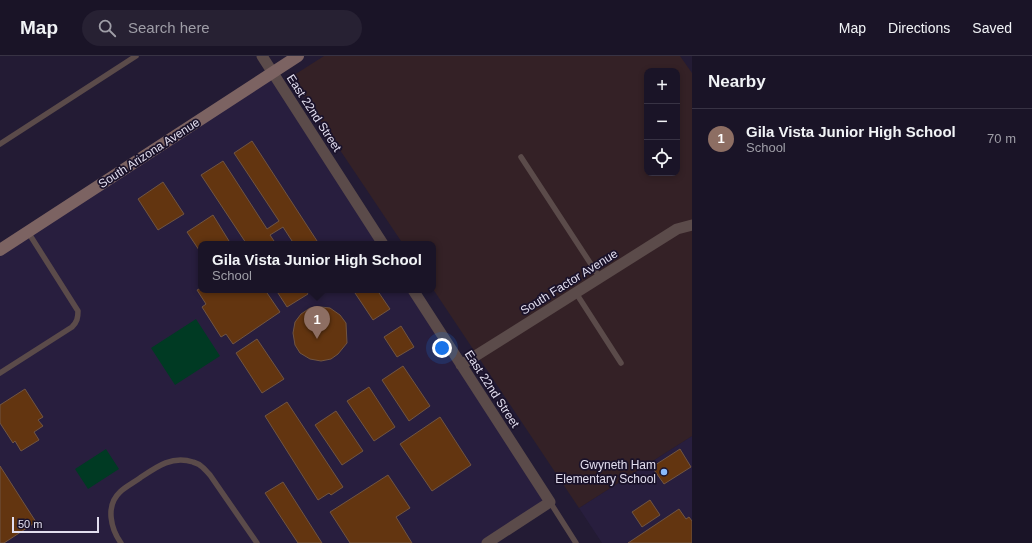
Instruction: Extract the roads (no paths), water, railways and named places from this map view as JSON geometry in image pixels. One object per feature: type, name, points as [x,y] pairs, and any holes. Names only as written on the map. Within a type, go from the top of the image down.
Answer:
[{"type":"street","name":"East 22nd Street","points":[[262,56],[381,241]]},
{"type":"street","name":"South Arizona Avenue","points":[[0,250],[298,56]]},
{"type":"street","name":"South Factor Avenue","points":[[461,365],[677,229],[692,225]]},
{"type":"street","name":"East 22nd Street","points":[[415,293],[550,502]]},
{"type":"street","points":[[487,543],[550,502]]},
{"type":"lane","points":[[0,144],[136,56]]},
{"type":"lane","points":[[521,157],[600,278]]},
{"type":"lane","points":[[0,373],[72,328],[76,324],[78,318],[78,311],[28,232]]},
{"type":"lane","points":[[576,293],[621,363]]},
{"type":"lane","points":[[121,543],[111,524],[111,512],[114,500],[119,492],[160,464],[172,460],[187,460],[201,466],[210,474],[257,543]]},
{"type":"lane","points":[[550,502],[576,543]]},
{"type":"place","name":"Gila Vista Junior High School","points":[[317,339]]},
{"type":"place","name":"Gwyneth Ham Elementary School","points":[[664,472]]}]
